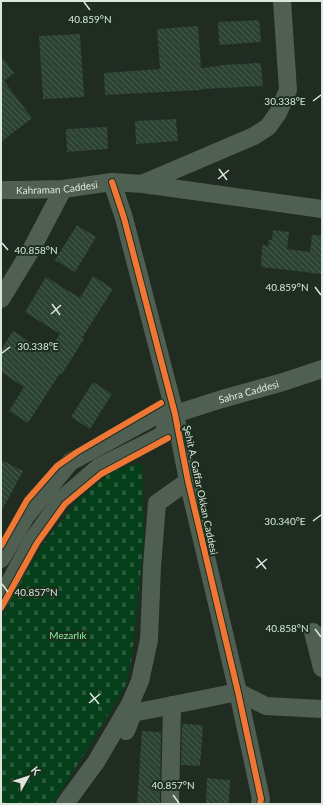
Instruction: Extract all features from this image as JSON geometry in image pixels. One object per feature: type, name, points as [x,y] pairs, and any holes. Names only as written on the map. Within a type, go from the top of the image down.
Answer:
[{"type":"street","points":[[143,184],[254,136],[268,128],[278,113],[288,90],[282,1]]},
{"type":"street","name":"Kahraman Caddesi","points":[[1,190],[63,189],[112,182],[143,184],[322,209]]},
{"type":"street","name":"Şehit A. Gaffar Okkan Caddesi","points":[[112,182],[124,218],[174,414],[188,481],[238,692],[260,804]]},
{"type":"street","points":[[1,299],[30,250],[63,189]]},
{"type":"street","name":"Sahra Caddesi","points":[[1,559],[26,516],[70,462],[154,417],[174,414],[322,369]]},
{"type":"street","points":[[1,599],[32,541],[62,499],[99,467],[161,436],[174,414]]},
{"type":"street","points":[[65,804],[96,762],[130,704],[140,681],[149,640],[152,567],[157,503],[188,481]]},
{"type":"street","points":[[313,632],[322,668]]},
{"type":"street","points":[[80,804],[118,749],[133,713],[238,692],[266,706],[322,709]]},
{"type":"street","points":[[170,804],[172,705]]},
{"type":"green space","name":"Mezarlık","points":[[142,464],[144,539],[132,657],[125,687],[53,804],[1,804],[1,626],[7,606],[43,544],[77,501],[116,467]]},
{"type":"building","points":[[259,20],[261,42],[219,45],[218,22]]},
{"type":"building","points":[[198,26],[201,68],[220,65],[261,63],[263,86],[105,95],[104,73],[160,69],[157,29]]},
{"type":"building","points":[[80,34],[84,97],[43,99],[39,36]]},
{"type":"building","points":[[1,56],[14,73],[4,81],[32,118],[1,142]]},
{"type":"building","points":[[176,119],[178,141],[136,144],[135,121]]},
{"type":"building","points":[[107,127],[108,149],[67,152],[66,129]]},
{"type":"building","points":[[77,225],[96,237],[75,272],[55,260]]},
{"type":"building","points":[[273,230],[289,232],[287,249],[310,252],[312,235],[322,236],[322,274],[261,267],[262,245],[269,246],[268,240],[272,240]]},
{"type":"building","points":[[93,276],[113,289],[82,338],[84,339],[62,374],[60,373],[28,423],[9,411],[24,387],[1,372],[1,350],[13,331],[47,353],[60,334],[25,312],[46,277],[80,298]]},
{"type":"building","points":[[93,382],[112,394],[90,429],[71,417]]},
{"type":"building","points":[[1,460],[23,471],[1,512]]},
{"type":"building","points":[[182,724],[203,725],[200,766],[181,765]]},
{"type":"building","points":[[142,731],[161,732],[160,804],[137,804]]},
{"type":"building","points":[[207,778],[230,780],[229,804],[206,804]]},
{"type":"cycle path","points":[[112,182],[124,218],[175,414],[188,481],[238,692],[261,799],[260,804]]},
{"type":"cycle path","points":[[1,546],[27,500],[57,466],[77,452],[161,403]]},
{"type":"cycle path","points":[[1,608],[37,543],[65,504],[101,474],[168,438]]}]
